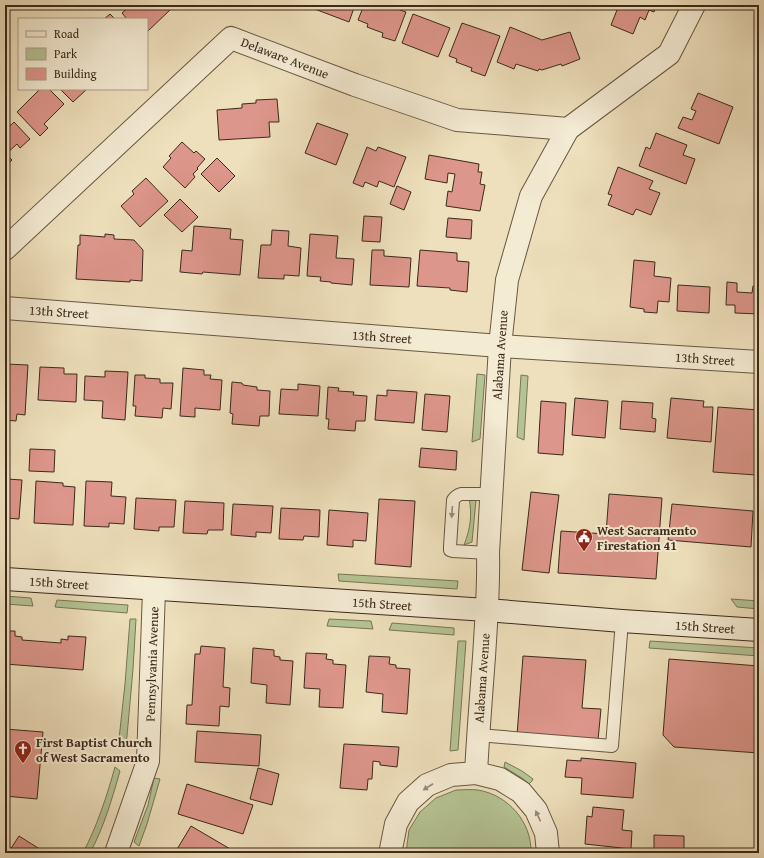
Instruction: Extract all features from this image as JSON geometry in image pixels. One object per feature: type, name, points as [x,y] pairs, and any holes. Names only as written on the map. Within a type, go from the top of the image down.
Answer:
[{"type":"street","name":"Alabama Avenue","points":[[476,773],[489,575],[488,553],[500,346],[507,280],[532,196],[568,129],[669,54],[694,5]]},
{"type":"street","name":"Delaware Avenue","points":[[5,249],[231,38],[355,85],[457,120],[568,129]]},
{"type":"street","name":"13th Street","points":[[5,308],[500,346],[759,362]]},
{"type":"street","name":"15th Street","points":[[5,580],[487,610],[759,630]]},
{"type":"street","name":"Pennsylvania Avenue","points":[[116,853],[148,761],[154,590]]},
{"type":"street","points":[[392,853],[391,849],[396,824],[408,802],[427,785],[451,775],[476,773],[500,779],[520,792],[536,810],[546,833],[548,853]]},
{"type":"lane","points":[[488,553],[453,552],[450,550],[450,547],[453,500],[457,495],[461,494],[491,494]]},
{"type":"lane","points":[[478,735],[612,746],[622,621]]},
{"type":"green space","points":[[477,374],[485,375],[480,439],[472,442]]},
{"type":"green space","points":[[521,375],[528,376],[524,440],[517,437]]},
{"type":"green space","points":[[469,497],[476,500],[472,542],[464,545],[470,521]]},
{"type":"green space","points":[[338,574],[458,581],[457,589],[339,581]]},
{"type":"green space","points":[[5,596],[31,598],[33,606],[5,604]]},
{"type":"green space","points":[[731,599],[759,601],[759,609],[737,607]]},
{"type":"green space","points":[[57,600],[128,605],[127,613],[55,607]]},
{"type":"green space","points":[[130,619],[136,619],[128,725],[126,746],[118,748],[125,684]]},
{"type":"green space","points":[[329,619],[371,621],[373,629],[327,626]]},
{"type":"green space","points":[[392,623],[454,628],[454,635],[389,630]]},
{"type":"green space","points":[[458,641],[466,641],[458,750],[450,751]]},
{"type":"green space","points":[[650,641],[759,648],[759,656],[649,648]]},
{"type":"green space","points":[[505,762],[522,771],[533,779],[532,781],[529,784],[504,767]]},
{"type":"green space","points":[[115,767],[120,771],[104,823],[90,853],[83,853],[101,811]]},
{"type":"green space","points":[[154,778],[160,779],[139,846],[134,842],[148,805]]},
{"type":"green space","points":[[456,790],[478,790],[489,793],[508,804],[523,821],[530,842],[531,853],[406,853],[409,830],[420,812],[436,798]]},
{"type":"building","points":[[131,5],[169,5],[172,8],[148,31],[148,18],[126,18],[122,13]]},
{"type":"building","points":[[313,5],[355,5],[349,22],[312,8]]},
{"type":"building","points":[[364,5],[386,5],[406,12],[395,41],[382,37],[383,33],[367,27],[368,24],[358,20]]},
{"type":"building","points":[[619,5],[656,5],[654,12],[649,10],[645,20],[640,17],[633,34],[611,25]]},
{"type":"building","points":[[110,14],[114,18],[105,18]]},
{"type":"building","points":[[413,14],[450,28],[438,57],[402,43]]},
{"type":"building","points":[[462,23],[500,36],[485,76],[471,71],[472,68],[456,62],[457,59],[449,56]]},
{"type":"building","points":[[510,27],[542,40],[570,32],[580,59],[562,66],[561,64],[542,70],[539,69],[538,71],[516,64],[514,69],[497,62]]},
{"type":"building","points":[[39,90],[50,90],[64,104],[44,124],[48,128],[40,136],[17,112]]},
{"type":"building","points":[[61,90],[86,90],[73,102]]},
{"type":"building","points":[[698,93],[733,107],[719,144],[678,128],[683,117],[692,120],[696,111],[691,109]]},
{"type":"building","points":[[277,99],[279,122],[269,122],[270,137],[219,140],[217,110],[242,108],[242,104],[256,103],[256,100]]},
{"type":"building","points":[[14,122],[30,139],[20,148],[17,144],[6,154],[12,160],[5,167],[5,125],[8,128]]},
{"type":"building","points":[[317,123],[348,134],[336,165],[305,153]]},
{"type":"building","points":[[656,133],[687,145],[683,155],[695,159],[686,184],[639,166],[646,147],[650,149]]},
{"type":"building","points":[[182,142],[194,153],[196,151],[205,159],[193,174],[195,177],[185,188],[163,167],[171,158],[169,156]]},
{"type":"building","points":[[367,147],[376,151],[378,147],[406,157],[394,187],[379,181],[377,187],[365,182],[363,187],[353,183]]},
{"type":"building","points":[[429,155],[479,164],[478,172],[482,172],[480,184],[485,185],[480,211],[446,206],[448,191],[452,192],[455,174],[448,173],[447,183],[425,179]]},
{"type":"building","points":[[217,158],[235,176],[219,192],[201,174]]},
{"type":"building","points":[[618,167],[653,181],[649,189],[660,193],[651,215],[636,209],[633,215],[608,205],[612,195],[608,194]]},
{"type":"building","points":[[146,178],[168,201],[140,227],[121,206],[134,194],[132,191]]},
{"type":"building","points":[[397,186],[411,192],[404,210],[390,204]]},
{"type":"building","points":[[180,199],[198,217],[182,232],[164,215]]},
{"type":"building","points":[[364,216],[382,217],[380,242],[362,241]]},
{"type":"building","points":[[448,218],[472,220],[471,239],[446,237]]},
{"type":"building","points":[[194,226],[231,229],[230,239],[243,240],[240,275],[180,272],[182,250],[192,251]]},
{"type":"building","points":[[272,230],[289,231],[288,246],[301,248],[299,276],[284,275],[284,279],[258,278],[261,245],[271,245]]},
{"type":"building","points":[[105,234],[114,235],[114,239],[134,240],[143,250],[142,281],[130,280],[130,282],[76,279],[80,235],[105,237]]},
{"type":"building","points":[[310,234],[338,236],[336,258],[354,259],[352,285],[320,281],[321,277],[307,276]]},
{"type":"building","points":[[372,250],[384,250],[384,256],[411,258],[409,287],[370,285]]},
{"type":"building","points":[[420,250],[457,253],[457,261],[469,262],[467,292],[450,290],[450,288],[417,286]]},
{"type":"building","points":[[634,260],[655,262],[654,276],[671,278],[669,302],[658,301],[657,313],[644,312],[644,309],[630,307]]},
{"type":"building","points":[[727,282],[737,283],[737,292],[752,293],[753,286],[759,286],[759,314],[735,313],[735,305],[726,305]]},
{"type":"building","points":[[678,285],[710,287],[709,313],[677,311]]},
{"type":"building","points":[[6,364],[28,365],[25,415],[17,414],[16,421],[5,420]]},
{"type":"building","points":[[40,367],[64,368],[64,374],[77,374],[76,402],[38,400]]},
{"type":"building","points":[[183,368],[204,370],[204,375],[211,375],[210,379],[222,380],[220,410],[195,408],[195,417],[180,416]]},
{"type":"building","points":[[105,371],[128,372],[125,420],[102,418],[103,401],[84,400],[85,376],[105,377]]},
{"type":"building","points":[[135,375],[145,375],[145,378],[160,379],[160,383],[173,383],[171,409],[163,408],[162,418],[135,416],[136,406],[133,406]]},
{"type":"building","points":[[232,382],[257,387],[257,390],[270,391],[269,416],[260,416],[259,426],[232,424],[233,414],[230,413]]},
{"type":"building","points":[[298,384],[320,386],[318,416],[279,414],[281,389],[298,390]]},
{"type":"building","points":[[328,387],[339,388],[338,391],[354,392],[353,395],[367,396],[365,421],[356,421],[355,431],[328,429],[329,419],[326,419]]},
{"type":"building","points":[[387,390],[417,392],[414,423],[375,420],[377,395],[387,396]]},
{"type":"building","points":[[425,394],[450,396],[447,432],[422,430]]},
{"type":"building","points":[[575,398],[608,401],[605,438],[572,435]]},
{"type":"building","points":[[671,398],[704,401],[703,407],[713,407],[711,442],[667,438]]},
{"type":"building","points":[[541,401],[566,403],[563,455],[538,453]]},
{"type":"building","points":[[622,401],[653,403],[652,418],[656,419],[655,432],[620,429]]},
{"type":"building","points":[[718,407],[759,410],[756,475],[713,472]]},
{"type":"building","points":[[421,448],[457,451],[456,470],[419,467]]},
{"type":"building","points":[[30,449],[55,450],[54,472],[29,471]]},
{"type":"building","points":[[7,479],[22,480],[19,519],[5,518],[5,491],[6,492]]},
{"type":"building","points":[[36,481],[63,483],[63,486],[75,487],[73,525],[34,523]]},
{"type":"building","points":[[86,481],[112,482],[111,496],[126,497],[124,524],[109,523],[109,527],[84,526]]},
{"type":"building","points":[[531,492],[559,495],[549,573],[522,570]]},
{"type":"building","points":[[609,494],[662,498],[656,579],[558,573],[561,531],[606,534]]},
{"type":"building","points":[[136,498],[176,500],[174,527],[159,527],[159,531],[134,529]]},
{"type":"building","points":[[379,499],[415,501],[411,567],[375,564]]},
{"type":"building","points":[[185,501],[224,503],[223,530],[208,530],[207,534],[183,533]]},
{"type":"building","points":[[233,504],[273,506],[271,533],[256,532],[256,537],[231,535]]},
{"type":"building","points":[[672,504],[753,511],[751,547],[668,540]]},
{"type":"building","points":[[281,508],[320,510],[319,537],[304,536],[303,540],[279,539]]},
{"type":"building","points":[[329,510],[368,513],[366,541],[353,540],[353,547],[327,545]]},
{"type":"building","points":[[5,631],[15,631],[15,636],[22,637],[22,640],[61,643],[61,639],[68,640],[68,636],[86,637],[83,670],[5,664]]},
{"type":"building","points":[[201,646],[225,648],[223,687],[230,688],[229,707],[220,706],[219,726],[186,724],[187,705],[192,705],[195,654],[200,654]]},
{"type":"building","points":[[253,648],[274,650],[274,656],[280,657],[280,660],[293,661],[290,705],[266,703],[267,685],[251,683]]},
{"type":"building","points":[[306,653],[327,654],[326,659],[333,660],[333,664],[346,665],[343,708],[319,707],[320,689],[304,688]]},
{"type":"building","points":[[369,656],[390,657],[389,664],[396,665],[396,668],[410,669],[407,714],[382,712],[383,694],[366,692]]},
{"type":"building","points":[[523,656],[586,660],[582,708],[601,709],[598,740],[517,735]]},
{"type":"building","points":[[669,659],[759,666],[759,753],[674,747],[663,735]]},
{"type":"building","name":"First Baptist Church of West Sacramento","points":[[5,729],[43,732],[37,799],[5,796]]},
{"type":"building","points":[[197,731],[261,735],[259,766],[195,762]]},
{"type":"building","points":[[344,744],[399,747],[397,767],[380,765],[380,762],[373,761],[372,779],[368,779],[367,790],[340,788]]},
{"type":"building","points":[[581,758],[636,763],[633,798],[581,794],[582,778],[565,777],[567,760],[581,761]]},
{"type":"building","points":[[258,768],[279,774],[272,805],[250,799]]},
{"type":"building","points":[[187,784],[253,805],[243,834],[178,814]]},
{"type":"building","points":[[593,807],[624,810],[622,830],[632,831],[631,849],[585,844],[587,816],[592,817]]},
{"type":"building","points":[[191,826],[237,853],[180,853],[176,851]]},
{"type":"building","points":[[654,835],[684,836],[684,853],[654,853]]},
{"type":"building","points":[[19,836],[46,853],[8,853]]},
{"type":"place","name":"West Sacramento Firestation 41","points":[[584,552]]},
{"type":"place","name":"First Baptist Church of West Sacramento","points":[[23,764]]}]
